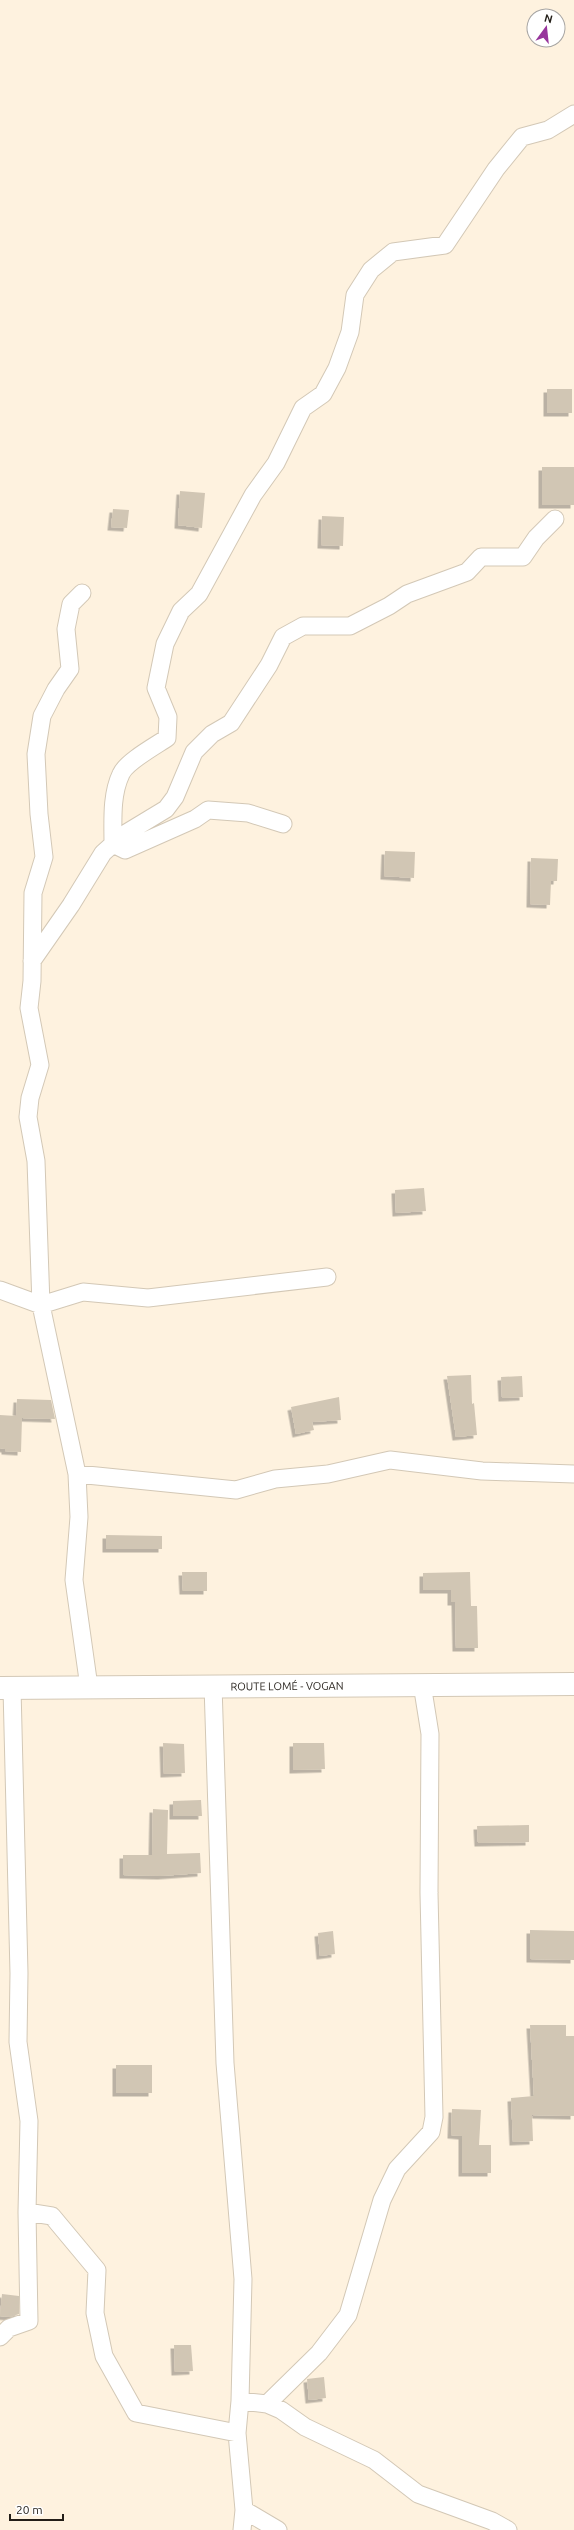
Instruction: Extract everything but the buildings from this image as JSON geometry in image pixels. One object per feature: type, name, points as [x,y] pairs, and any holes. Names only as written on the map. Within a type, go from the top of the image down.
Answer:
[{"type":"main road","name":"ROUTE LOMÉ - VOGAN","points":[[6,1688],[213,1685],[574,1684]]},
{"type":"street","points":[[113,844],[113,803],[121,773],[143,753],[167,738],[168,717],[156,688],[165,644],[181,611],[199,594],[253,495],[276,463],[304,408],[322,394],[337,368],[350,332],[355,295],[371,270],[393,252],[445,245],[496,169],[522,137],[548,130],[574,114]]},
{"type":"street","points":[[32,961],[71,905],[103,853],[128,832],[166,809],[175,797],[194,752],[212,734],[231,723],[268,665],[283,637],[303,626],[350,626],[389,606],[407,594],[467,572],[481,557],[523,557],[536,538],[554,519]]},
{"type":"street","points":[[82,593],[71,604],[66,629],[70,669],[56,689],[42,716],[36,754],[39,814],[44,857],[33,893],[32,961],[29,1008],[40,1065],[30,1098],[28,1117],[34,1138],[36,1161],[40,1305],[77,1474],[79,1517],[74,1580],[89,1687]]},
{"type":"street","points":[[113,844],[124,850],[195,819],[208,810],[248,813],[283,824]]},
{"type":"street","points":[[0,1290],[40,1305],[82,1292],[148,1298],[327,1277]]},
{"type":"street","points":[[77,1474],[236,1490],[275,1480],[328,1474],[390,1460],[482,1471],[574,1474]]},
{"type":"street","points":[[267,2404],[319,2353],[348,2315],[382,2200],[397,2169],[430,2132],[434,2117],[429,1894],[430,1734],[422,1684]]},
{"type":"street","points":[[213,1685],[225,2063],[243,2279],[240,2401],[237,2433],[244,2510],[242,2530]]},
{"type":"street","points":[[0,2337],[9,2328],[28,2321],[27,2212],[29,2121],[18,2042],[19,1973],[6,1688]]},
{"type":"street","points":[[27,2212],[52,2216],[97,2270],[95,2313],[104,2356],[136,2413],[237,2433]]},
{"type":"street","points":[[240,2401],[267,2404],[281,2410],[305,2427],[374,2460],[418,2494],[492,2521],[508,2530]]},
{"type":"street","points":[[244,2510],[278,2530]]}]
